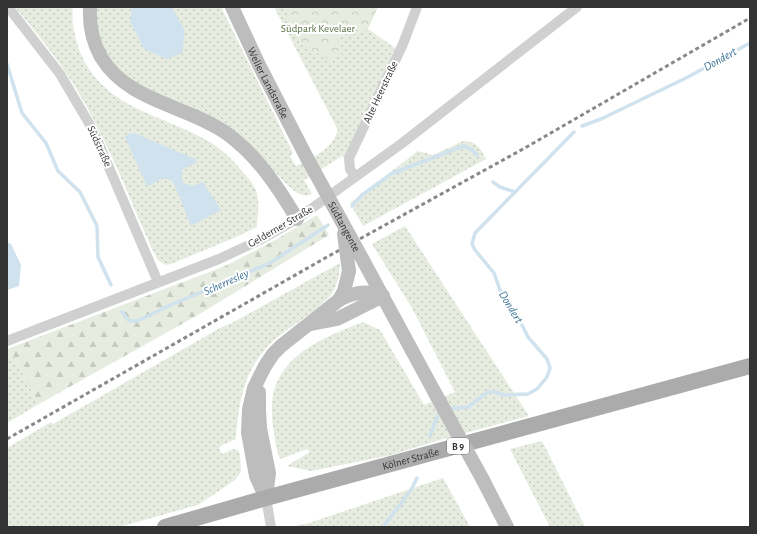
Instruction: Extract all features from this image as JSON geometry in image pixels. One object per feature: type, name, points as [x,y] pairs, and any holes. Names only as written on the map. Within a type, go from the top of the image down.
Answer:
[{"type":"main road","points":[[90,7],[91,27],[96,47],[112,72],[133,89],[152,99],[208,123],[226,133],[242,145],[268,174],[297,219]]},
{"type":"main road","name":"Weller Landstraße","points":[[232,7],[259,65],[306,158]]},
{"type":"main road","name":"Südtangente","points":[[306,158],[383,296],[507,527]]},
{"type":"main road","points":[[339,300],[344,291],[348,271],[346,242],[341,220]]},
{"type":"main road","points":[[266,498],[256,476],[248,433],[251,398],[254,388],[265,366],[273,354],[281,346],[339,300],[349,295],[362,292],[372,292],[383,296]]},
{"type":"main road","points":[[308,325],[337,318],[383,296]]},
{"type":"main road","name":"Kölner Straße","points":[[165,527],[750,366]]},
{"type":"street","name":"Südstraße","points":[[8,7],[60,74],[93,130],[158,282]]},
{"type":"street","name":"Alte Heerstraße","points":[[355,177],[350,168],[349,158],[403,44],[417,7]]},
{"type":"street","name":"Gelderner Straße","points":[[7,341],[219,259],[262,239],[297,219],[401,144],[577,7]]},
{"type":"street","points":[[7,21],[21,23]]},
{"type":"street","points":[[266,498],[271,527]]},
{"type":"green space","points":[[15,7],[73,7],[74,30],[80,52],[90,71],[103,86],[134,107],[206,140],[226,154],[249,179],[256,191],[258,198],[257,227],[171,264],[166,265],[158,260],[105,143],[84,102],[59,62]]},
{"type":"green space","points":[[97,7],[221,7],[293,153],[290,156],[296,166],[315,156],[326,148],[335,137],[338,130],[274,7],[284,7],[303,46],[368,29],[395,48],[345,160],[342,156],[304,180],[312,194],[302,195],[291,188],[257,153],[144,88],[121,71],[109,58],[102,44],[97,23]]},
{"type":"green space","name":"Südpark Kevelaer","points":[[284,7],[378,7],[368,29],[337,36],[342,55],[329,59],[303,46]]},
{"type":"green space","points":[[463,141],[478,146],[486,159],[363,226],[350,203],[418,151],[433,155]]},
{"type":"green space","points":[[317,215],[329,235],[198,315],[39,404],[13,355],[7,357],[7,349],[225,266],[277,239]]},
{"type":"green space","points":[[405,226],[529,416],[450,437],[391,455],[311,471],[287,466],[310,452],[307,449],[280,459],[275,442],[272,409],[275,389],[282,373],[293,359],[324,338],[363,322],[380,330],[424,405],[455,392],[412,308],[372,244]]},
{"type":"green space","points":[[340,263],[335,289],[331,295],[316,309],[268,346],[255,363],[250,373],[242,394],[236,439],[222,445],[219,448],[222,454],[233,449],[238,450],[240,454],[241,472],[235,480],[198,505],[119,527],[7,527],[7,448],[51,422],[53,424],[220,328],[232,323]]},
{"type":"green space","points":[[13,355],[39,404],[7,423],[7,357]]},
{"type":"green space","points":[[542,441],[585,527],[550,527],[510,449]]},
{"type":"green space","points":[[443,478],[470,527],[291,527],[309,523]]},
{"type":"water","points":[[132,7],[172,7],[185,31],[182,53],[167,59],[144,49],[130,21]]},
{"type":"water","points":[[134,133],[195,159],[197,162],[182,170],[182,182],[192,186],[203,182],[221,210],[191,226],[173,181],[162,178],[149,186],[146,184],[125,137],[128,134]]},
{"type":"water","points":[[7,242],[11,244],[21,265],[19,286],[7,290]]},
{"type":"waterway","name":"Dondert","points":[[582,126],[601,119],[688,77],[750,43]]},
{"type":"waterway","name":"Scherresley","points":[[7,64],[22,113],[46,143],[58,171],[80,192],[97,226],[98,257],[111,285]]},
{"type":"waterway","name":"Dondert","points":[[447,409],[468,407],[488,392],[495,392],[504,395],[528,394],[537,389],[547,377],[550,368],[547,359],[528,337],[518,317],[500,290],[494,273],[475,250],[472,244],[475,233],[574,132]]},
{"type":"waterway","name":"Scherresley","points":[[352,206],[362,195],[391,174],[463,146],[471,149],[477,155]]},
{"type":"waterway","name":"Scherresley","points":[[493,182],[500,187],[515,192]]},
{"type":"waterway","name":"Scherresley","points":[[122,312],[129,321],[137,321],[270,263],[328,225]]},
{"type":"waterway","name":"Dondert","points":[[430,436],[437,417],[442,413]]},
{"type":"waterway","name":"Dondert","points":[[383,527],[411,490],[417,478]]},
{"type":"railway","points":[[7,439],[327,257],[523,149],[750,18]]}]
